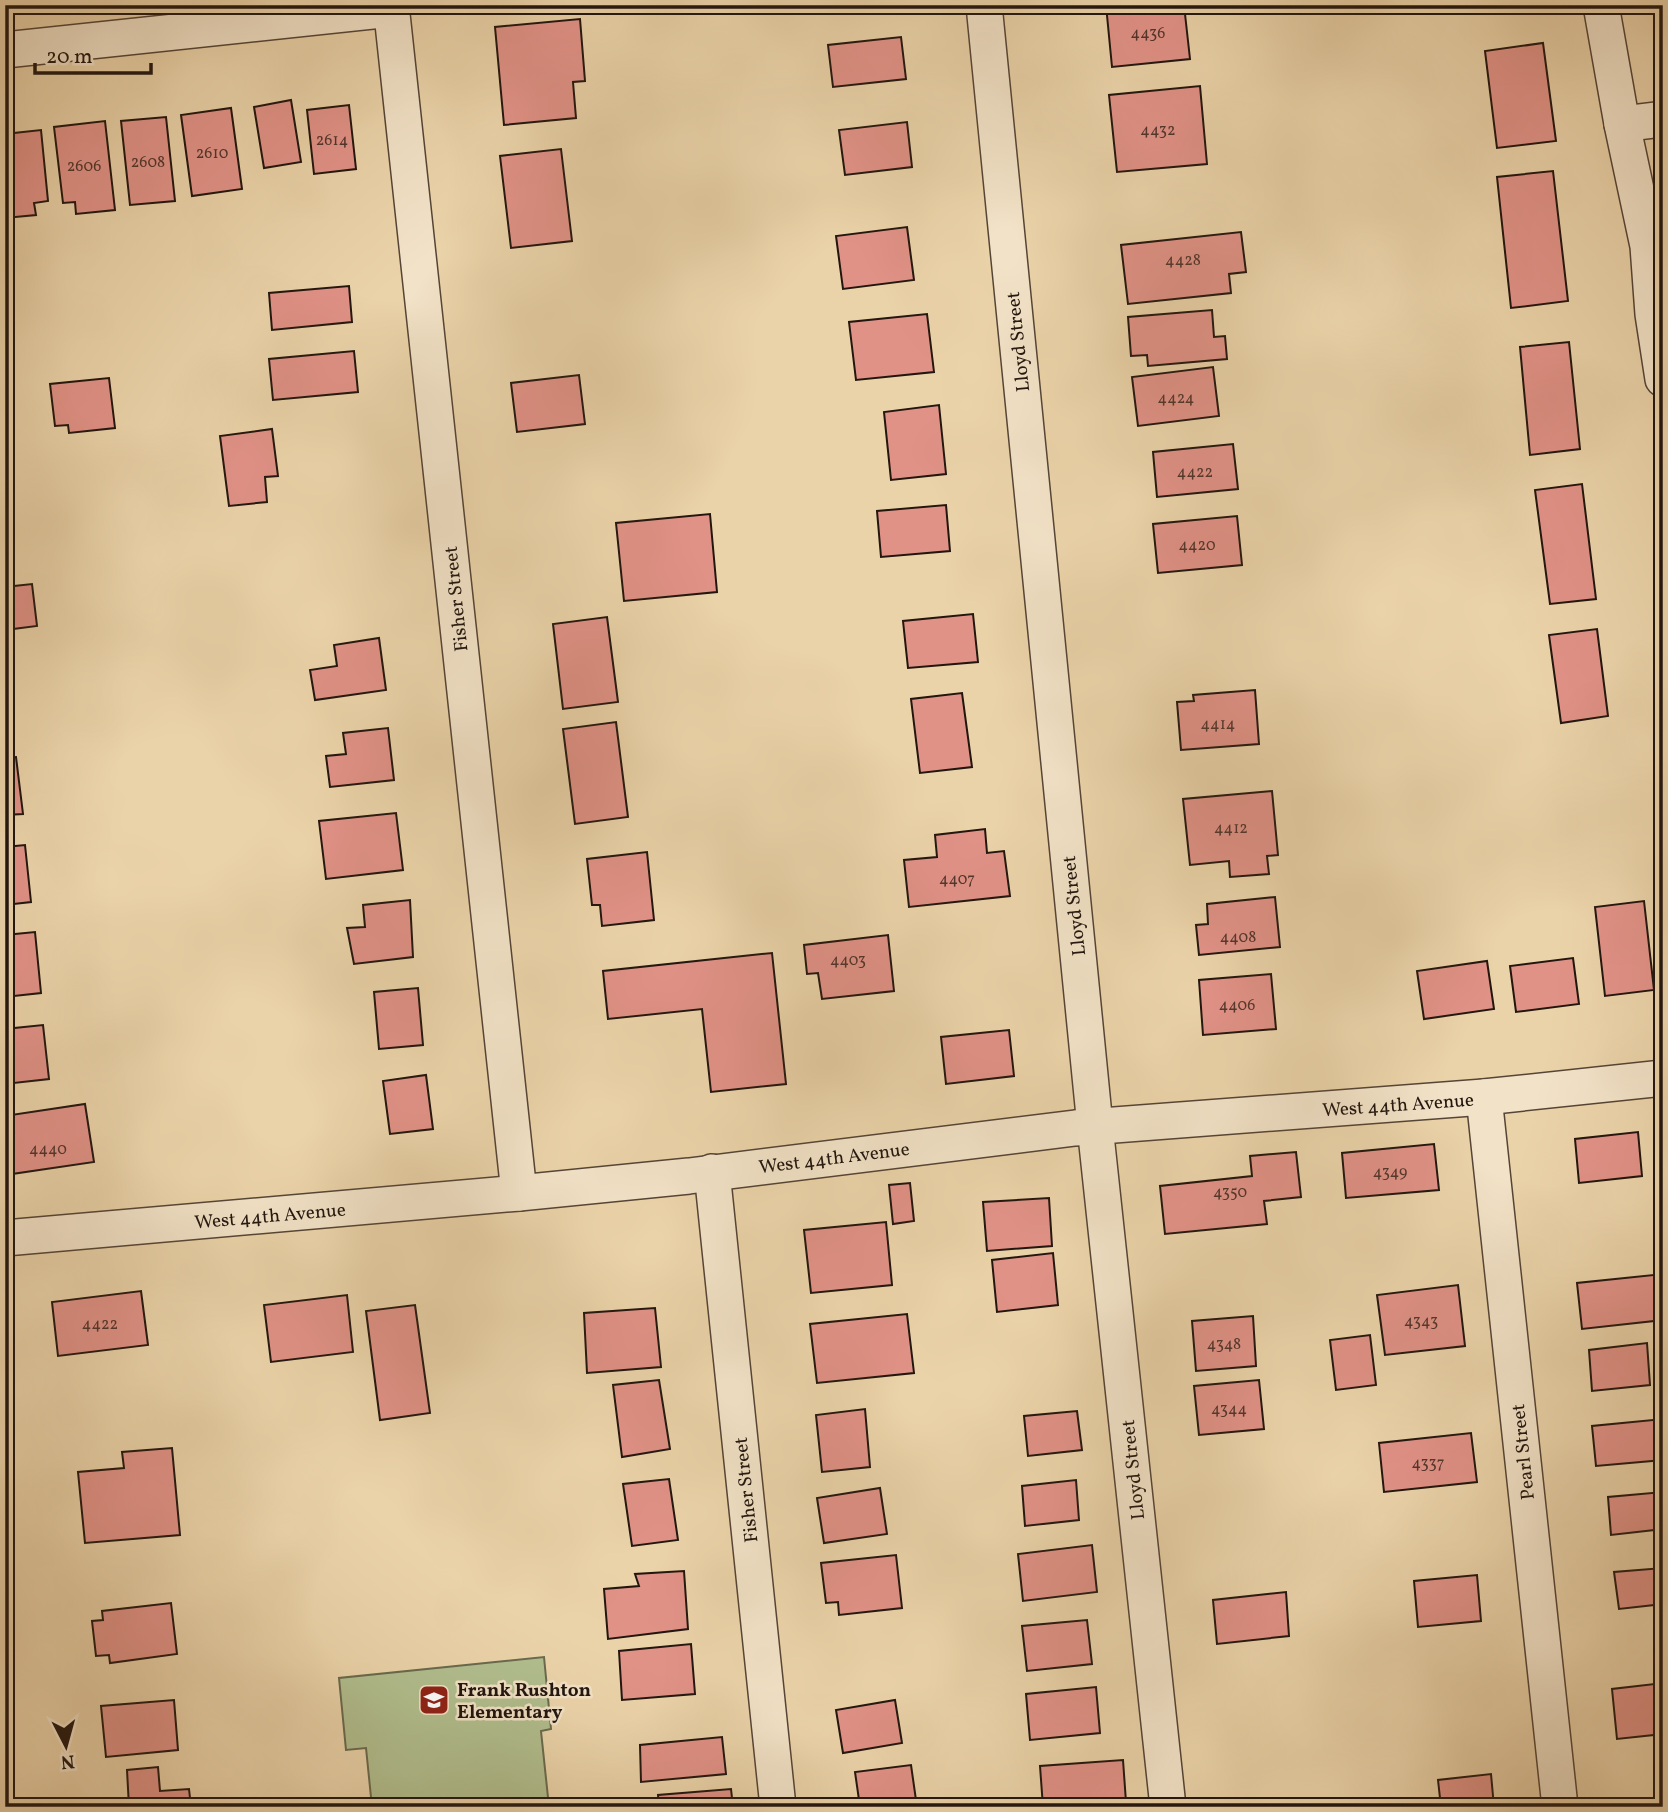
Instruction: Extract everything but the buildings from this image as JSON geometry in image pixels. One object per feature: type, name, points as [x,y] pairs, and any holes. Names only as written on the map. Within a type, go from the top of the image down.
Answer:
[{"type":"street","name":"Lloyd Street","points":[[984,5],[1095,1126],[1168,1807]]},
{"type":"street","points":[[1601,5],[1622,124],[1648,246],[1653,314],[1663,379]]},
{"type":"street","points":[[5,50],[391,7]]},
{"type":"street","name":"Fisher Street","points":[[391,7],[519,1193]]},
{"type":"street","points":[[1622,124],[1663,119]]},
{"type":"street","name":"West 44th Avenue","points":[[5,1238],[519,1193],[1095,1126],[1484,1097],[1663,1078]]},
{"type":"street","name":"Pearl Street","points":[[1484,1097],[1560,1807]]},
{"type":"street","name":"Fisher Street","points":[[712,1172],[778,1807]]},
{"type":"green space","name":"Frank Rushton Elementary","points":[[544,1657],[551,1729],[541,1731],[549,1807],[372,1807],[366,1748],[346,1750],[339,1678]]},
{"type":"place","name":"Frank Rushton Elementary","points":[[434,1700]]}]
